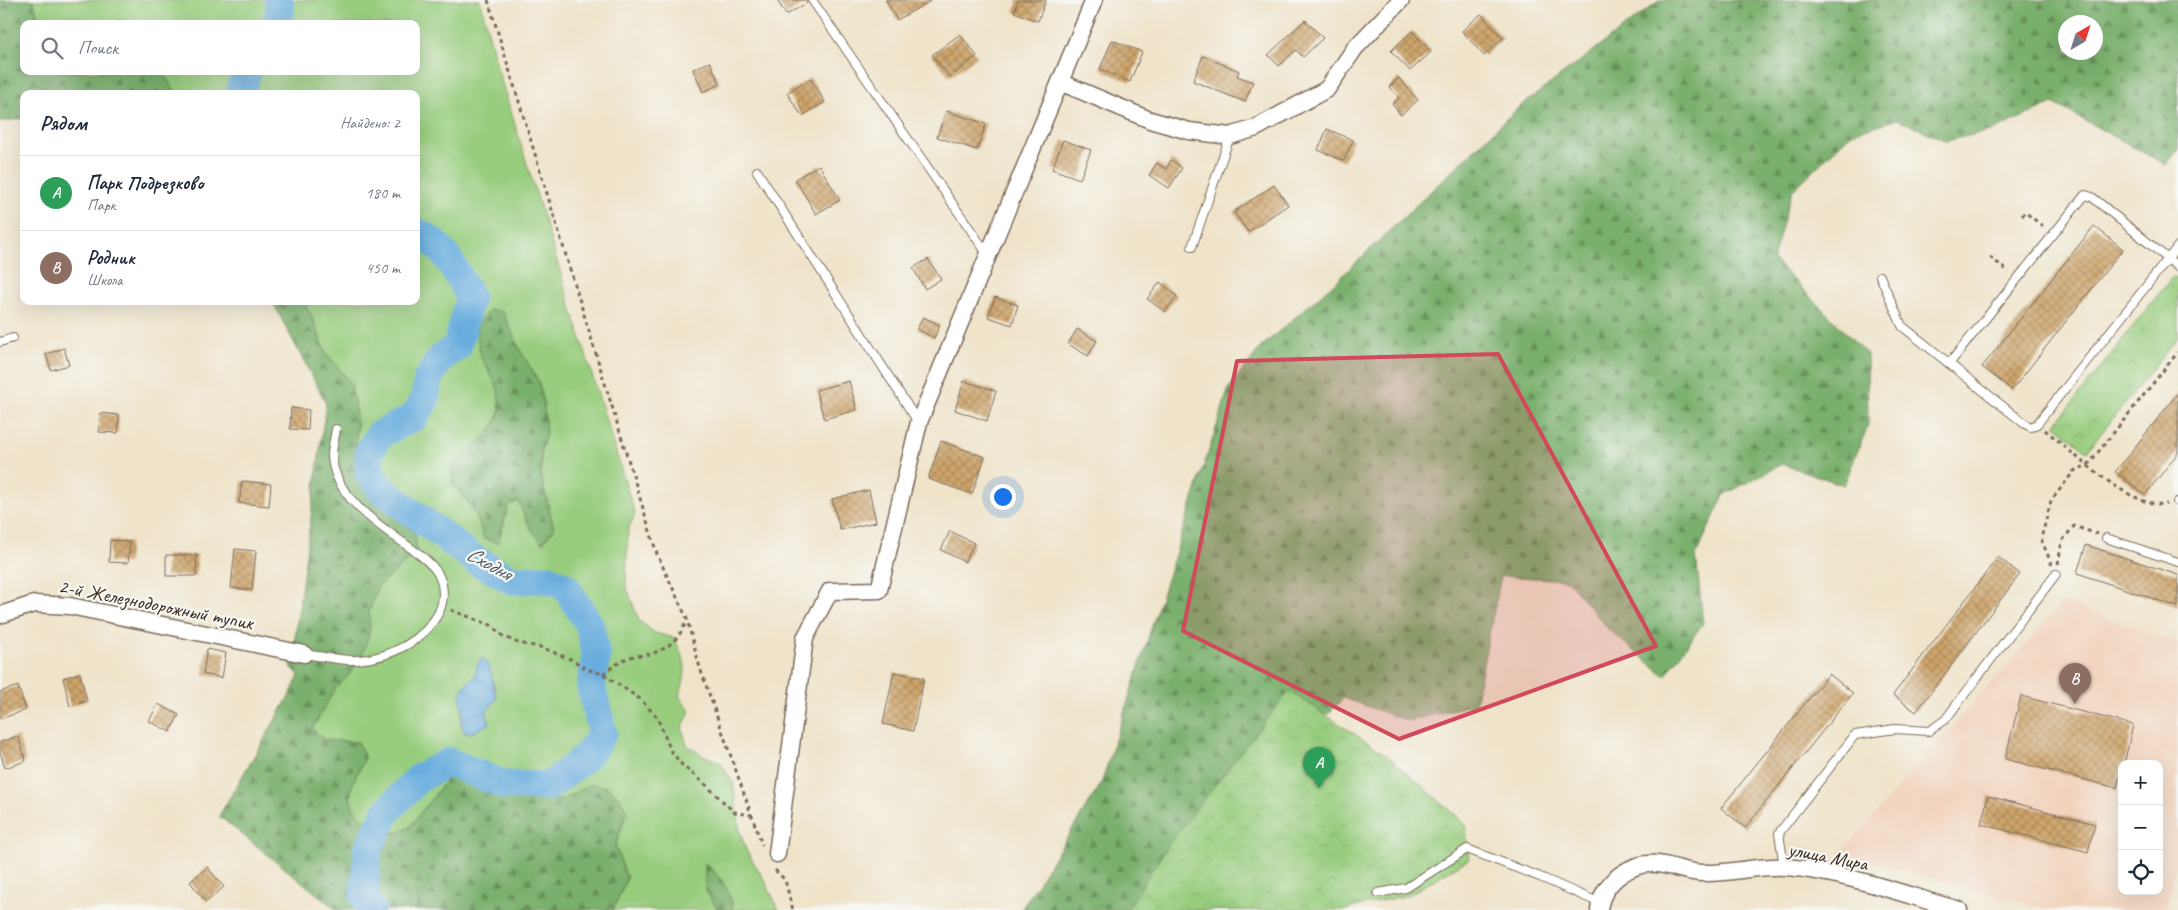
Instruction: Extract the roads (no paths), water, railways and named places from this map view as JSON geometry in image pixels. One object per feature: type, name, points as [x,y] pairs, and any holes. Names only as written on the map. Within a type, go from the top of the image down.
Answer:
[{"type":"street","points":[[776,861],[805,638],[830,591],[879,590],[919,422],[1094,0]]},
{"type":"street","points":[[1060,82],[1150,120],[1189,131],[1230,136],[1256,128],[1327,89],[1355,48],[1401,0]]},
{"type":"street","name":"2-й Железнодорожный тупик","points":[[0,614],[34,604],[70,606],[304,654]]},
{"type":"street","name":"улица Мира","points":[[1599,906],[1608,886],[1630,868],[1657,864],[1702,873],[1784,867],[1826,873],[1941,908],[1959,910]]},
{"type":"lane","points":[[812,0],[988,255]]},
{"type":"lane","points":[[1192,247],[1230,136]]},
{"type":"lane","points":[[757,171],[919,422]]},
{"type":"lane","points":[[1949,364],[2085,195],[2092,197],[2178,266]]},
{"type":"lane","points":[[1880,276],[1902,326],[2025,424],[2031,426],[2037,424],[2178,246]]},
{"type":"lane","points":[[0,342],[13,338]]},
{"type":"lane","points":[[304,654],[357,660],[387,655],[412,642],[432,625],[441,607],[444,588],[437,572],[422,556],[352,501],[338,476],[332,456],[336,429]]},
{"type":"lane","points":[[2106,538],[2178,562]]},
{"type":"lane","points":[[1784,867],[1779,833],[1855,734],[1895,729],[1929,730],[1945,720],[2056,574]]},
{"type":"lane","points":[[1378,893],[1406,888],[1467,850],[1540,877],[1599,906]]},
{"type":"water","points":[[482,657],[489,666],[497,698],[486,712],[490,723],[474,732],[465,733],[461,724],[463,714],[460,696],[464,687],[476,674],[477,665]]},
{"type":"waterway","name":"Сходня","points":[[278,20],[280,12],[279,0]]},
{"type":"waterway","name":"Сходня","points":[[242,90],[241,88],[246,75]]},
{"type":"waterway","name":"Сходня","points":[[371,910],[364,897],[368,849],[387,811],[419,778],[449,762],[505,785],[549,786],[587,756],[603,733],[591,687],[596,656],[590,626],[566,587],[549,579],[512,580],[477,561],[382,490],[369,473],[369,452],[380,434],[414,417],[425,400],[428,378],[442,357],[457,347],[470,297],[442,251],[420,234]]},
{"type":"place","name":"Родник","points":[[2075,704]]},
{"type":"place","name":"Парк Подрезково","points":[[1319,788]]}]
